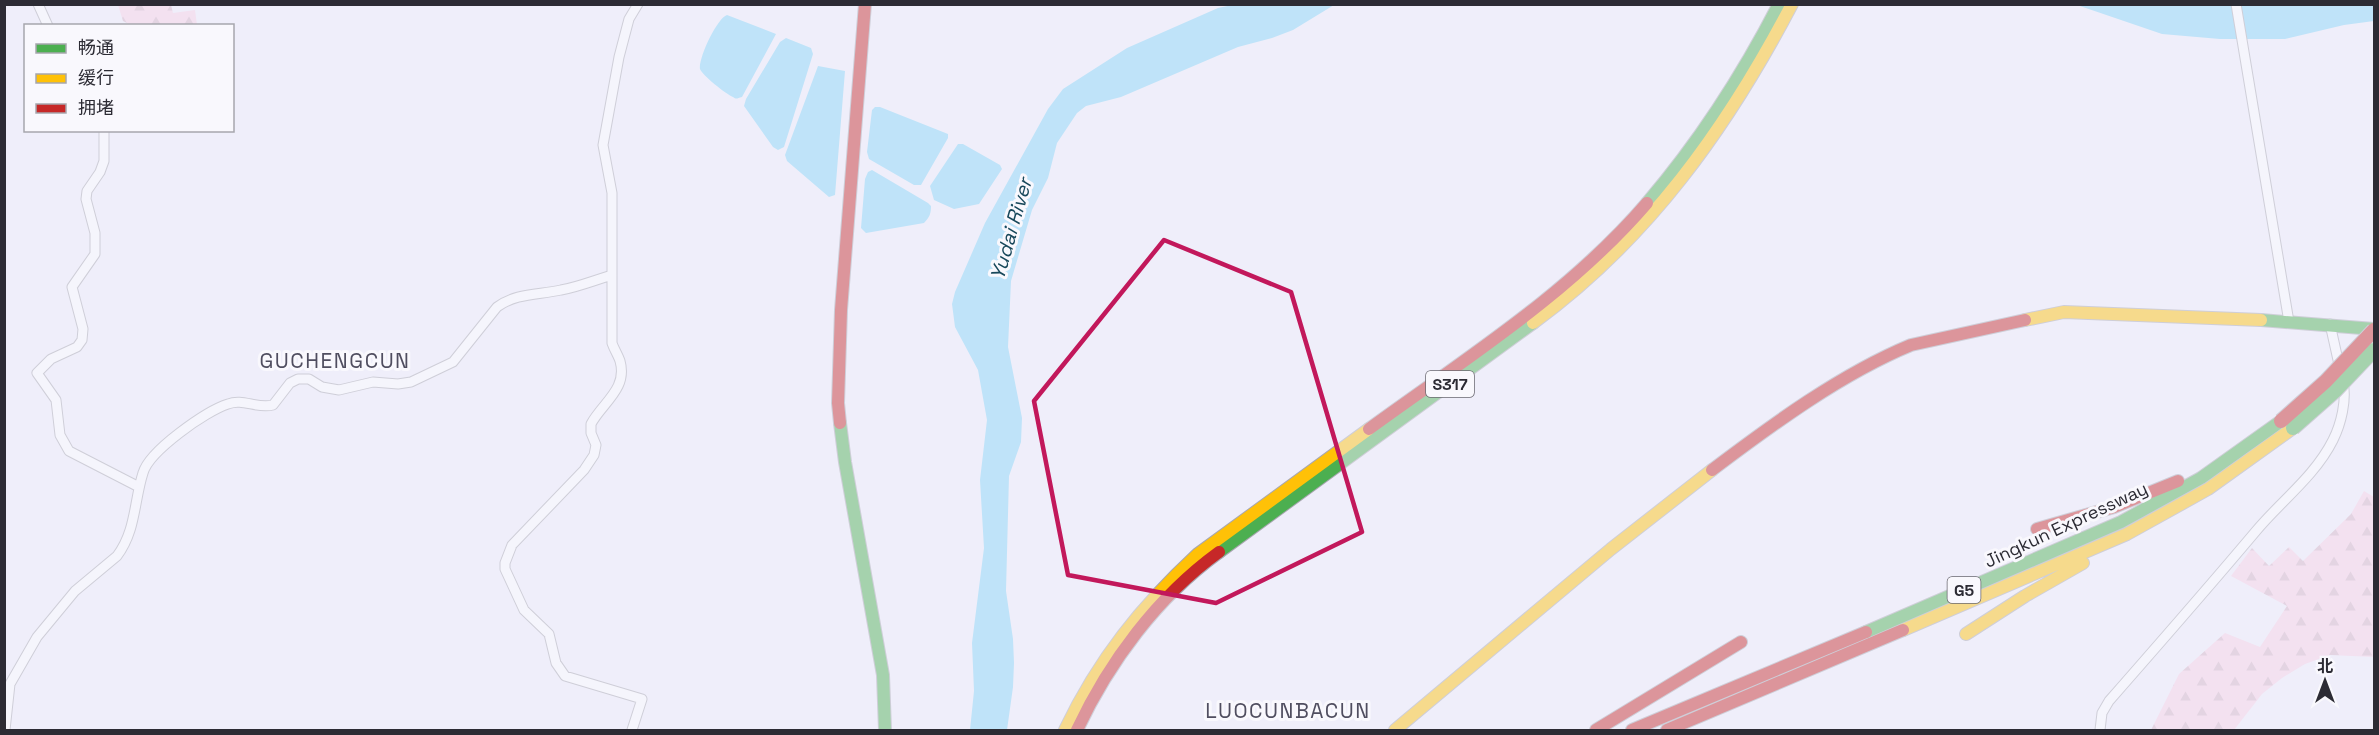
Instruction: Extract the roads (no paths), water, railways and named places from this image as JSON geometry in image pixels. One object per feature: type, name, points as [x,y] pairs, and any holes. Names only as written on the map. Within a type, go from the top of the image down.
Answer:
[{"type":"main road","points":[[865,4],[841,310],[838,403],[848,482],[883,675],[885,730]]},
{"type":"main road","name":"S317","points":[[1065,730],[1089,681],[1109,649],[1138,613],[1186,565],[1218,537],[1534,309],[1572,278],[1647,205],[1689,156],[1713,122],[1738,82],[1779,4]]},
{"type":"main road","name":"S317","points":[[1077,730],[1102,679],[1132,637],[1158,607],[1205,562],[1540,318],[1579,286],[1630,238],[1674,191],[1722,128],[1751,82],[1792,4]]},
{"type":"main road","points":[[1395,730],[1536,611],[1695,482],[1771,427],[1854,373],[1895,351],[1911,345],[2064,312],[2330,324],[2374,330]]},
{"type":"main road","name":"Jingkun Expressway","points":[[1632,730],[2121,522],[2201,478],[2263,435],[2326,381],[2374,330]]},
{"type":"main road","name":"Jingkun Expressway","points":[[1667,730],[1922,623],[2134,530],[2217,483],[2294,428],[2335,391],[2374,350]]},
{"type":"main road","points":[[2037,529],[2114,507],[2171,485],[2263,435]]},
{"type":"main road","points":[[1966,634],[2134,530]]},
{"type":"main road","points":[[1596,730],[1741,642]]},
{"type":"street","points":[[38,4],[47,24]]},
{"type":"street","points":[[632,730],[642,699],[565,676],[556,663],[549,634],[524,610],[505,569],[505,563],[512,545],[533,525],[594,455],[596,445],[591,433],[591,424],[614,395],[621,377],[620,360],[612,343],[612,193],[603,145],[629,19],[638,4]]},
{"type":"street","points":[[2236,4],[2289,322]]},
{"type":"street","points":[[104,132],[104,161],[100,172],[87,191],[86,199],[95,233],[95,254],[72,287],[83,329],[82,340],[76,347],[51,359],[38,373],[56,400],[60,435],[69,451],[139,487]]},
{"type":"street","points":[[5,730],[10,684],[37,637],[75,591],[117,556],[122,549],[136,512],[143,471],[152,457],[189,426],[228,403],[239,402],[257,407],[273,405],[291,383],[298,379],[306,378],[322,387],[339,390],[373,382],[398,384],[411,382],[453,362],[497,307],[506,300],[561,290],[612,275]]},
{"type":"street","points":[[2100,730],[2102,713],[2109,700],[2229,566],[2257,530],[2308,476],[2333,441],[2339,424],[2345,391],[2330,324]]},
{"type":"water","name":"Yudai River","points":[[1237,4],[1334,5],[1293,30],[1238,47],[1121,97],[1086,106],[1077,113],[1057,143],[1048,178],[1032,210],[1011,281],[1008,347],[1022,418],[1021,442],[1009,476],[1006,591],[1013,639],[1013,687],[1007,730],[970,730],[974,691],[972,643],[984,548],[980,480],[987,420],[978,370],[955,327],[952,304],[955,292],[985,223],[1048,109],[1063,89],[1127,48],[1218,8]]},
{"type":"water","points":[[2077,5],[2374,5],[2374,21],[2344,25],[2285,39],[2220,39],[2162,34]]},
{"type":"water","points":[[727,15],[776,34],[742,97],[737,98],[720,88],[700,69],[709,39],[718,23]]},
{"type":"water","points":[[786,38],[811,48],[813,54],[784,147],[778,150],[773,147],[744,106],[780,42]]},
{"type":"water","points":[[818,66],[845,71],[835,195],[829,197],[787,161],[785,155]]},
{"type":"water","points":[[875,107],[948,134],[948,138],[921,185],[914,185],[869,159],[867,152],[872,110]]},
{"type":"water","points":[[958,144],[963,144],[1000,165],[1002,169],[979,204],[954,209],[934,200],[930,186]]},
{"type":"water","points":[[872,170],[928,203],[931,206],[928,219],[924,223],[866,233],[861,228],[865,179],[868,172]]},
{"type":"district","name":"GUCHENGCUN","points":[[335,361]]},
{"type":"district","name":"LUOCUNBACUN","points":[[1288,711]]}]
